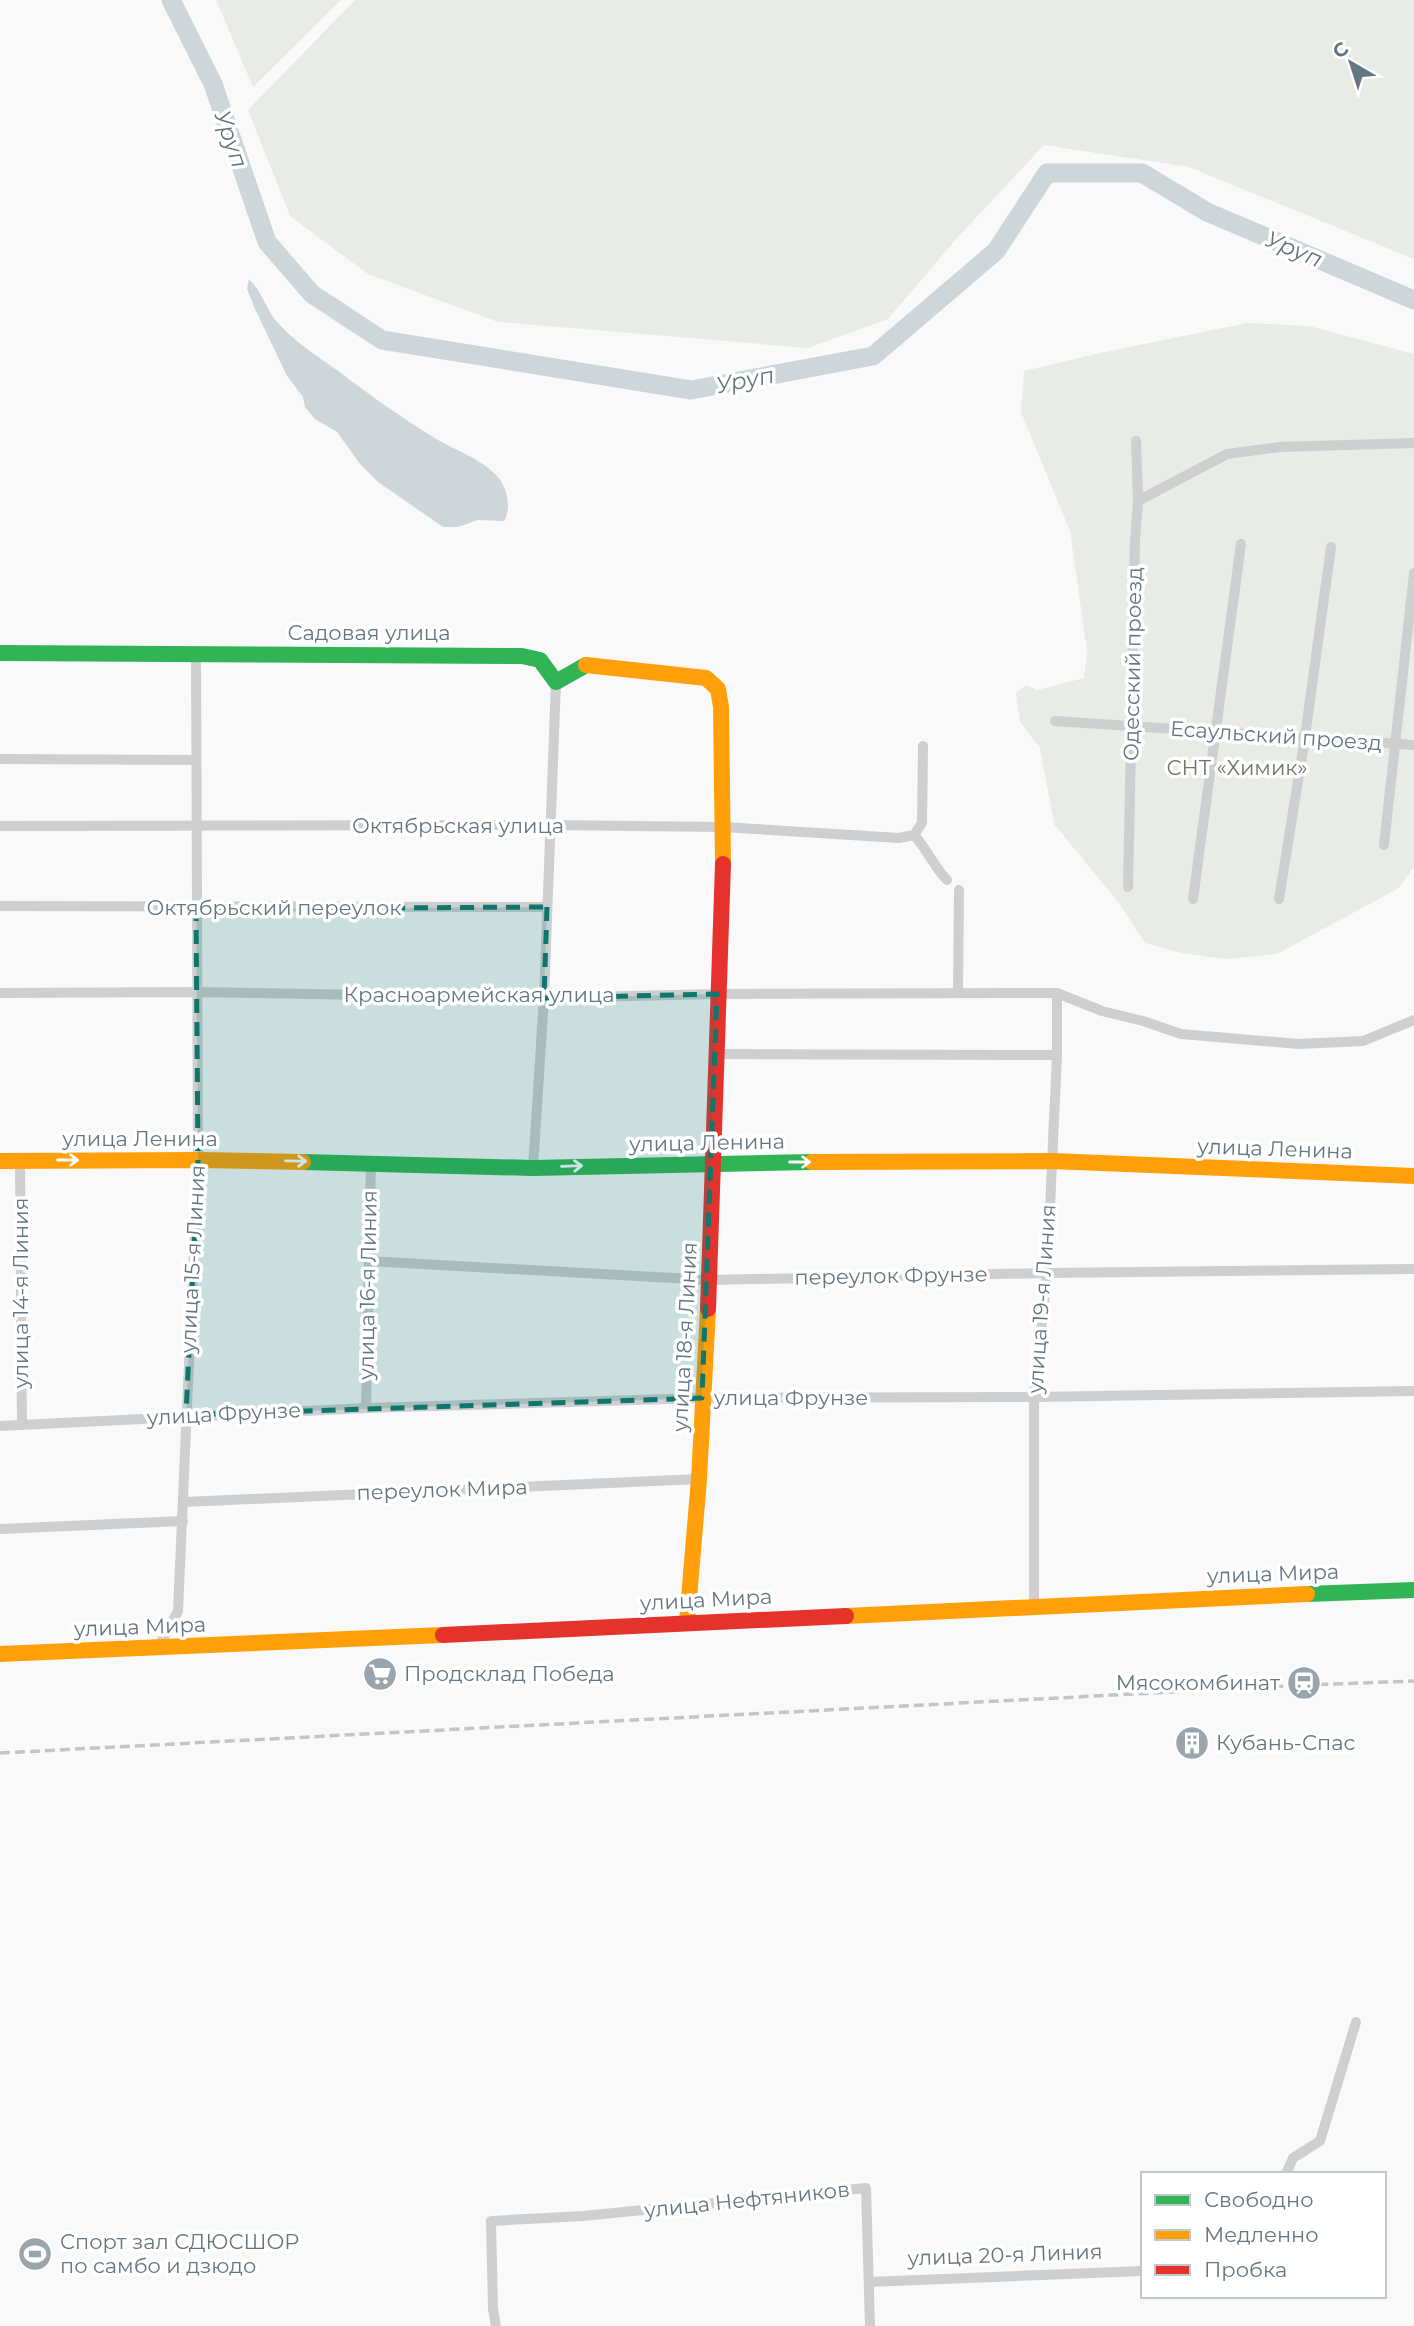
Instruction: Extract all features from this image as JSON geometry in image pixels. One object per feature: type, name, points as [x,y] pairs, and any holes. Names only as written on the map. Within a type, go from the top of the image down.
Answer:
[{"type":"main road","name":"Садовая улица","points":[[0,653],[377,653],[522,656],[540,660],[556,682]]},
{"type":"main road","name":"улица 18-я Линия","points":[[556,682],[587,665],[706,678],[718,689],[721,707],[723,827],[709,1280],[699,1479],[687,1622]]},
{"type":"main road","name":"улица Ленина","points":[[0,1161],[371,1162],[533,1168],[713,1163],[1052,1161],[1414,1176]]},
{"type":"main road","points":[[1414,1578],[1414,1590]]},
{"type":"main road","name":"улица Мира","points":[[0,1654],[1034,1605],[1414,1590]]},
{"type":"street","name":"Одесский проезд","points":[[1128,887],[1138,501],[1136,441]]},
{"type":"street","points":[[1138,501],[1227,454],[1280,447],[1414,443]]},
{"type":"street","points":[[1193,900],[1241,544]]},
{"type":"street","points":[[1279,899],[1331,547]]},
{"type":"street","points":[[1384,845],[1414,573]]},
{"type":"street","name":"улица 15-я Линия","points":[[158,1648],[178,1611],[185,1502],[186,1416],[198,1160],[196,655]]},
{"type":"street","points":[[533,1168],[544,998],[556,682]]},
{"type":"street","name":"Есаульский проезд","points":[[1055,721],[1414,745]]},
{"type":"street","points":[[923,746],[922,823],[914,835],[927,849],[947,880]]},
{"type":"street","points":[[0,759],[196,760]]},
{"type":"street","name":"Октябрьская улица","points":[[0,826],[549,825],[723,827],[899,838],[914,835]]},
{"type":"street","points":[[958,993],[959,890]]},
{"type":"street","name":"Октябрьский переулок","points":[[0,906],[547,907]]},
{"type":"street","name":"Красноармейская улица","points":[[0,993],[197,992],[544,998],[717,994],[1057,993],[1102,1011],[1181,1034],[1300,1044],[1363,1041],[1414,1020]]},
{"type":"street","name":"улица 19-я Линия","points":[[1034,1605],[1034,1397],[1047,1273],[1058,1055],[1057,993]]},
{"type":"street","points":[[715,1054],[1058,1055]]},
{"type":"street","name":"улица 14-я Линия","points":[[20,1160],[22,1426]]},
{"type":"street","name":"улица 16-я Линия","points":[[366,1408],[371,1162]]},
{"type":"street","name":"переулок Фрунзе","points":[[368,1261],[709,1280],[1414,1269]]},
{"type":"street","name":"улица Фрунзе","points":[[0,1426],[366,1408],[702,1398],[1034,1397],[1414,1391]]},
{"type":"street","name":"переулок Мира","points":[[185,1502],[699,1479]]},
{"type":"street","points":[[0,1529],[183,1521]]},
{"type":"street","points":[[1287,2172],[1293,2158],[1320,2141],[1356,2022]]},
{"type":"street","name":"улица Нефтяников","points":[[496,2326],[491,2221],[583,2216],[866,2188],[870,2326]]},
{"type":"street","name":"улица 20-я Линия","points":[[869,2282],[1141,2271]]},
{"type":"highlighted area","points":[[547,907],[544,998],[717,994],[702,1398],[186,1415],[198,1160],[196,909]]},
{"type":"green space","points":[[216,0],[341,0],[253,87]]},
{"type":"green space","points":[[355,0],[1414,0],[1414,259],[1189,167],[1044,145],[957,238],[888,319],[808,348],[498,322],[368,274],[290,216],[248,110]]},
{"type":"green space","name":"СНТ «Химик»","points":[[1247,323],[1309,326],[1414,354],[1414,866],[1399,888],[1277,954],[1226,959],[1181,953],[1145,943],[1119,903],[1054,824],[1040,748],[1020,722],[1016,693],[1026,685],[1037,690],[1084,678],[1087,651],[1070,531],[1021,412],[1024,371]]},
{"type":"shaded area","points":[[249,279],[274,318],[300,344],[401,416],[491,470],[503,486],[507,498],[508,510],[504,521],[478,520],[458,527],[443,527],[378,482],[360,464],[337,432],[315,419],[305,407],[303,397],[287,376],[255,309],[247,289]]},
{"type":"waterway","name":"Уруп","points":[[171,0],[213,84],[267,242],[312,294],[382,340],[691,390],[873,356],[996,251],[1047,173],[1142,173],[1207,212],[1414,300]]},
{"type":"railway","points":[[0,1753],[1414,1681]]},
{"type":"traffic: fast","points":[[0,653],[522,656],[540,660],[556,682],[586,665]]},
{"type":"traffic: fast","points":[[303,1162],[533,1168],[812,1162]]},
{"type":"traffic: fast","points":[[1307,1594],[1414,1590]]},
{"type":"traffic: slow","points":[[586,665],[706,678],[718,689],[721,707],[723,864]]},
{"type":"traffic: slow","points":[[0,1161],[303,1162]]},
{"type":"traffic: slow","points":[[812,1162],[1052,1161],[1414,1176]]},
{"type":"traffic: slow","points":[[687,1622],[699,1479],[708,1309]]},
{"type":"traffic: slow","points":[[846,1616],[1307,1594]]},
{"type":"traffic: slow","points":[[0,1654],[443,1635]]},
{"type":"traffic: jam","points":[[708,1309],[723,864]]},
{"type":"traffic: jam","points":[[443,1635],[846,1616]]},
{"type":"place","name":"Продсклад Победа","points":[[380,1674]]},
{"type":"place","name":"Мясокомбинат","points":[[1304,1683]]},
{"type":"place","name":"Кубань-Спас","points":[[1192,1743]]},
{"type":"place","name":"Спорт зал СДЮСШОР по самбо и дзюдо","points":[[35,2254]]}]
